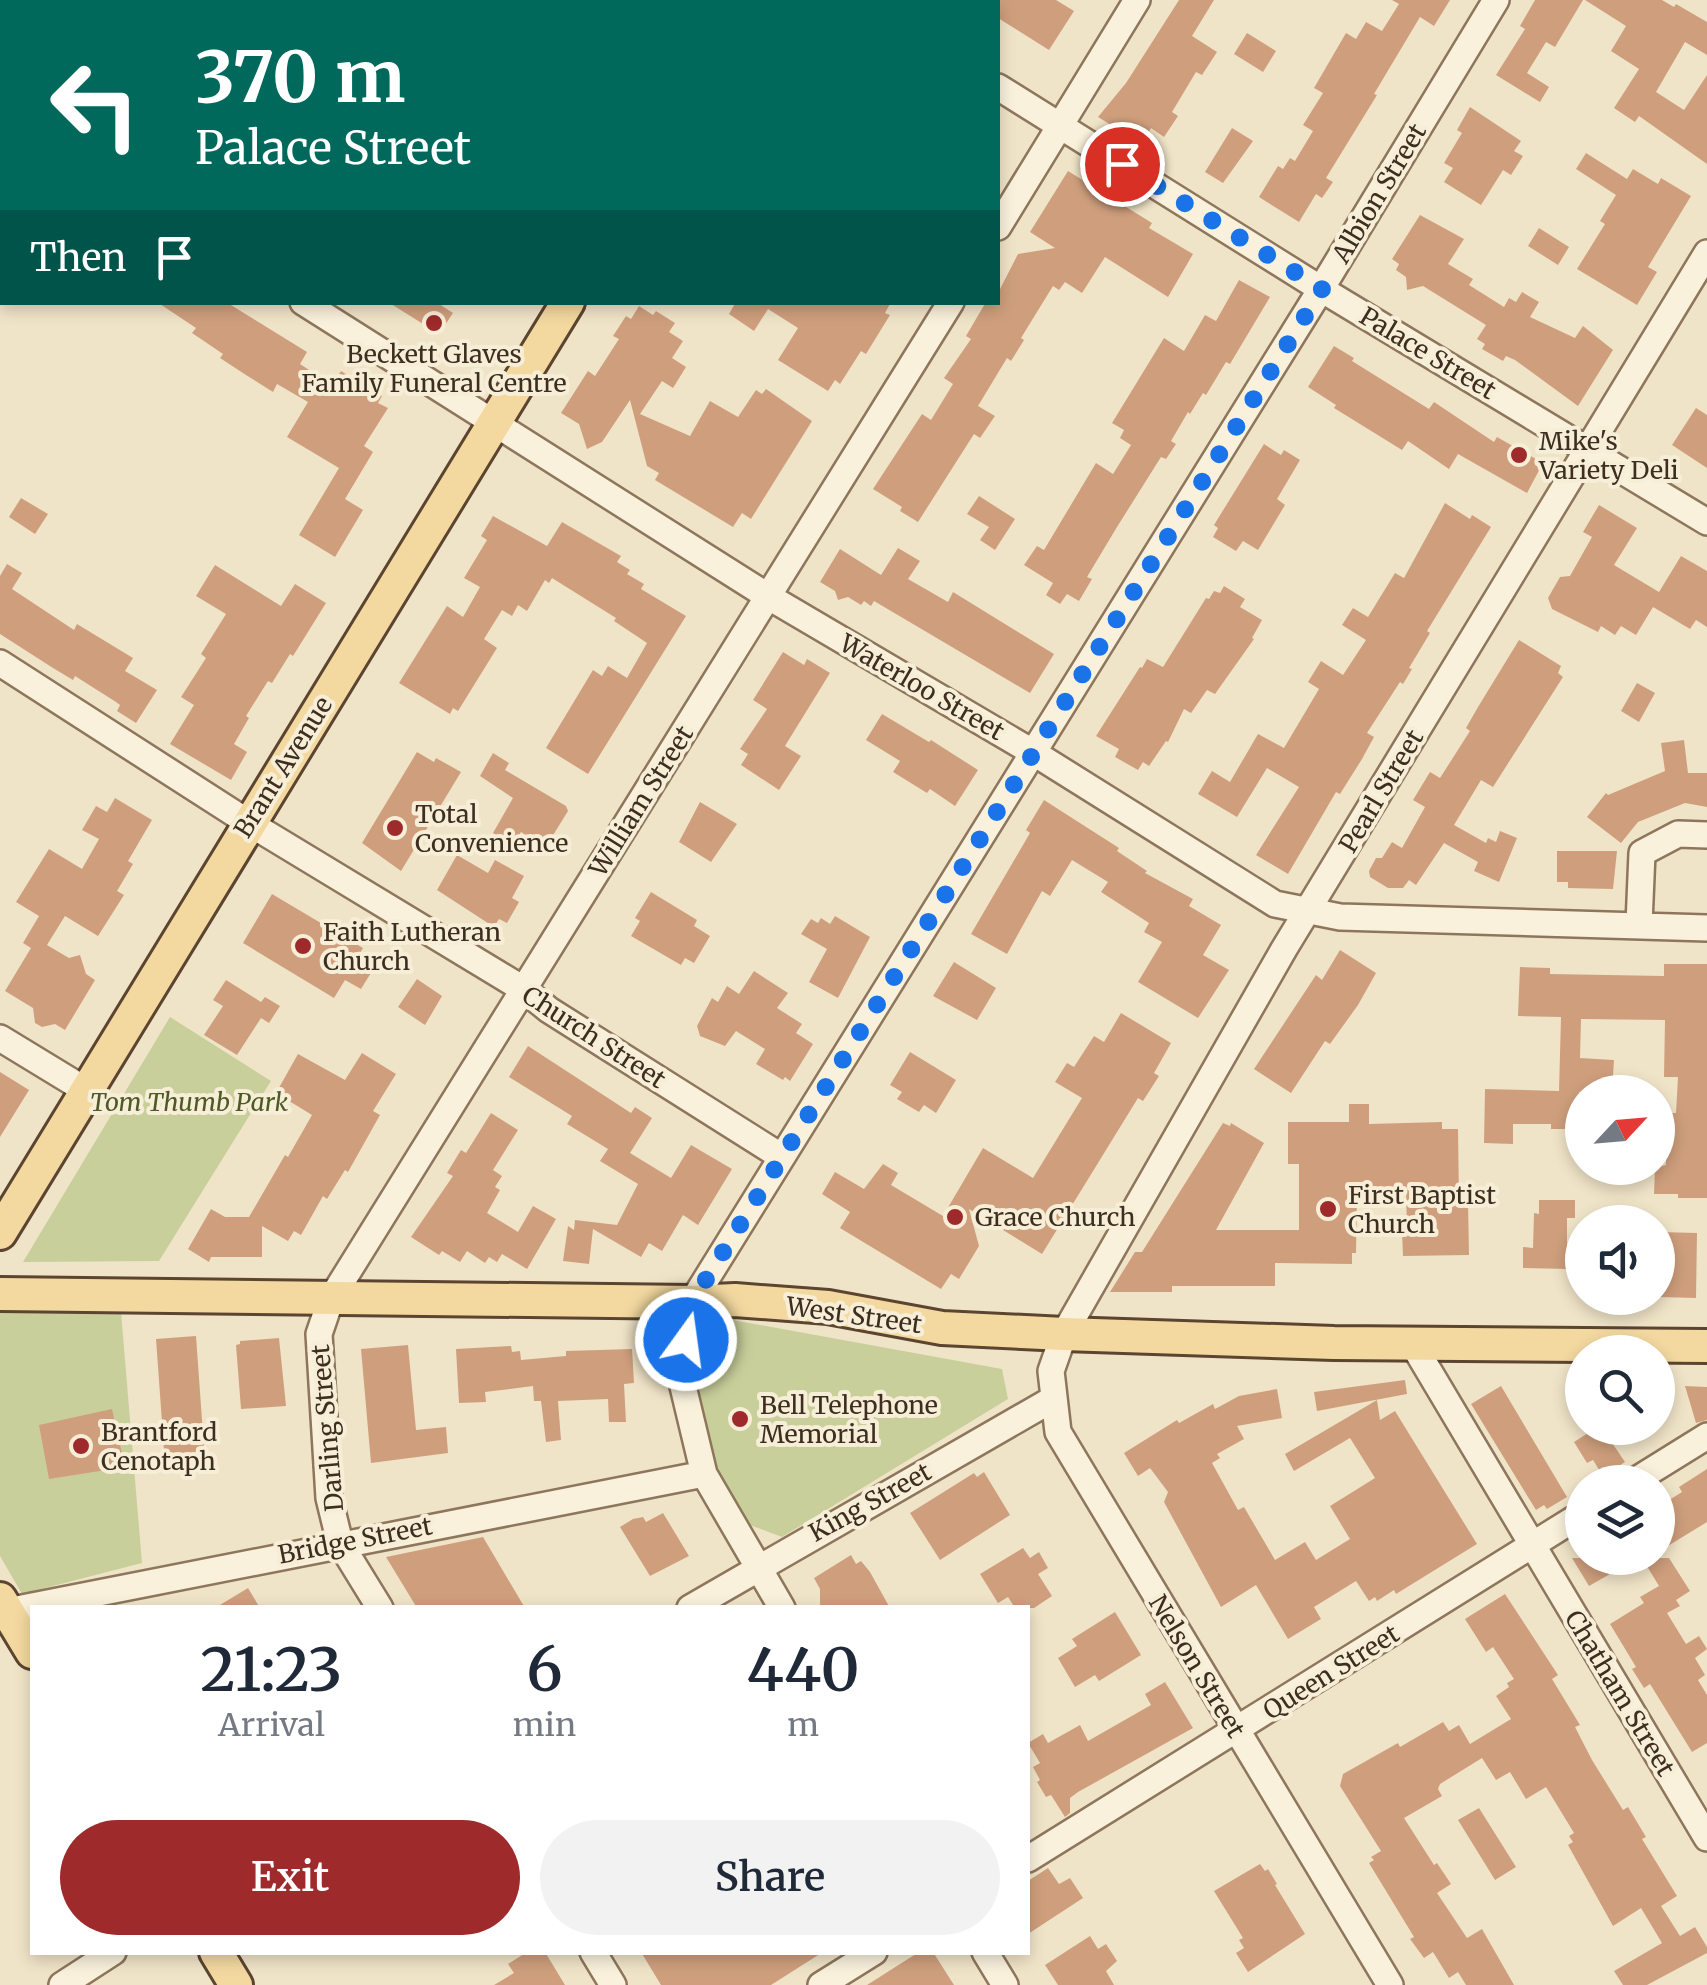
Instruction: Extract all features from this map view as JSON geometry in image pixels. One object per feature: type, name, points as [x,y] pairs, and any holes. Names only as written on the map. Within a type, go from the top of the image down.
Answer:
[{"type":"main road","name":"Brant Avenue","points":[[0,1233],[566,305]]},
{"type":"main road","name":"West Street","points":[[0,1294],[736,1300],[828,1307],[942,1328],[1064,1334],[1334,1343],[1707,1346]]},
{"type":"main road","points":[[4,1605],[30,1649]]},
{"type":"main road","points":[[218,1955],[236,1985]]},
{"type":"street","points":[[1000,224],[1137,0]]},
{"type":"street","name":"Albion Street","points":[[692,1302],[1322,289],[1496,0]]},
{"type":"street","name":"Palace Street","points":[[1000,88],[1707,522]]},
{"type":"street","name":"Pearl Street","points":[[1064,1334],[1308,910],[1707,253]]},
{"type":"street","name":"Waterloo Street","points":[[308,305],[769,597],[1034,753],[1275,904],[1340,917],[1707,928]]},
{"type":"street","name":"William Street","points":[[331,1299],[949,305]]},
{"type":"street","name":"Church Street","points":[[0,663],[249,823],[523,989],[548,1010],[782,1157]]},
{"type":"street","points":[[1639,924],[1642,853],[1678,834],[1707,835]]},
{"type":"street","points":[[0,1038],[87,1090]]},
{"type":"street","name":"Darling Street","points":[[331,1299],[319,1334],[329,1498],[340,1543],[378,1605]]},
{"type":"street","points":[[692,1302],[681,1378],[704,1474],[780,1605]]},
{"type":"street","name":"Nelson Street","points":[[1064,1334],[1051,1371],[1058,1432],[1390,1985]]},
{"type":"street","name":"Chatham Street","points":[[1411,1341],[1707,1838]]},
{"type":"street","name":"King Street","points":[[695,1605],[1052,1399]]},
{"type":"street","points":[[1660,1465],[1707,1436]]},
{"type":"street","name":"Bridge Street","points":[[4,1605],[704,1474]]},
{"type":"street","name":"Queen Street","points":[[1030,1859],[1565,1525]]},
{"type":"street","points":[[62,1985],[108,1955]]},
{"type":"street","points":[[595,1955],[613,1985]]},
{"type":"street","points":[[821,1985],[869,1955]]},
{"type":"street","points":[[987,1955],[1005,1985]]},
{"type":"green space","name":"Tom Thumb Park","points":[[170,1017],[271,1081],[159,1261],[23,1262]]},
{"type":"green space","points":[[121,1312],[142,1563],[22,1594],[0,1556],[0,1313]]},
{"type":"green space","points":[[722,1318],[1002,1369],[1008,1399],[782,1537],[739,1521],[712,1466],[695,1375]]},
{"type":"building","points":[[1000,0],[1056,0],[1074,11],[1049,50],[1000,19]]},
{"type":"building","points":[[1179,0],[1214,0],[1192,36],[1217,52],[1202,75],[1196,72],[1172,112],[1178,116],[1164,137],[1151,128],[1147,135],[1135,127],[1129,136],[1098,117],[1126,83]]},
{"type":"building","points":[[1392,0],[1450,0],[1434,26],[1420,17],[1326,178],[1333,182],[1322,198],[1316,194],[1299,222],[1259,197],[1278,166],[1283,169],[1290,158],[1295,161],[1313,131],[1303,125],[1323,93],[1314,88],[1346,33],[1356,39],[1366,22],[1382,31],[1399,4]]},
{"type":"building","points":[[1535,0],[1583,0],[1555,47],[1546,42],[1527,73],[1549,87],[1540,102],[1496,75],[1525,29],[1520,26]]},
{"type":"building","points":[[1585,0],[1662,0],[1707,22],[1707,55],[1685,42],[1656,92],[1684,110],[1707,75],[1707,164],[1639,116],[1635,122],[1614,108],[1639,69],[1611,51],[1626,26]]},
{"type":"building","points":[[1247,33],[1276,51],[1263,72],[1234,54]]},
{"type":"building","points":[[1470,107],[1521,141],[1514,151],[1523,156],[1511,175],[1503,170],[1481,205],[1444,182],[1453,168],[1444,163],[1462,133],[1457,130]]},
{"type":"building","points":[[1232,128],[1253,141],[1223,183],[1205,172]]},
{"type":"building","points":[[1586,153],[1627,179],[1633,169],[1658,184],[1661,178],[1691,196],[1648,267],[1657,272],[1637,305],[1577,269],[1605,224],[1600,221],[1616,195],[1576,169]]},
{"type":"building","points":[[1068,171],[1152,223],[1149,228],[1193,254],[1168,297],[1105,257],[1082,293],[1065,282],[1059,290],[1053,286],[1011,361],[1007,358],[978,406],[995,416],[980,438],[974,434],[918,522],[873,489],[922,414],[931,420],[953,384],[944,378],[971,339],[966,336],[984,305],[1000,305],[1000,289],[1018,254],[1055,248],[1030,232]]},
{"type":"building","points":[[1420,215],[1464,239],[1448,264],[1473,279],[1469,285],[1504,307],[1509,298],[1516,302],[1522,292],[1539,302],[1530,317],[1575,338],[1583,326],[1613,350],[1578,406],[1515,360],[1506,356],[1503,361],[1482,349],[1485,344],[1477,339],[1486,325],[1423,286],[1407,290],[1406,277],[1396,270],[1399,264],[1392,259]]},
{"type":"building","points":[[1539,228],[1569,247],[1558,265],[1528,246]]},
{"type":"building","points":[[1239,280],[1270,297],[1230,364],[1226,362],[1206,395],[1203,393],[1188,412],[1171,441],[1176,444],[1166,459],[1161,457],[1117,527],[1087,577],[1092,579],[1079,601],[1067,594],[1060,604],[1046,595],[1053,583],[1024,565],[1037,546],[1044,550],[1096,463],[1113,474],[1131,445],[1120,438],[1124,430],[1112,423],[1164,338],[1184,351],[1205,315],[1216,321]]},
{"type":"building","points":[[162,305],[231,305],[307,352],[300,364],[332,385],[341,371],[382,396],[378,403],[388,408],[364,446],[373,452],[345,499],[363,510],[335,557],[299,535],[339,468],[287,437],[308,402],[277,384],[273,392],[220,358],[223,354],[192,333],[196,328]]},
{"type":"building","name":"Beckett Glaves Family Funeral Centre","points":[[393,305],[441,305],[453,313],[439,334]]},
{"type":"building","points":[[734,305],[889,305],[885,313],[890,315],[866,354],[861,351],[840,384],[835,380],[828,391],[778,360],[798,328],[768,309],[754,331],[729,314]]},
{"type":"building","points":[[639,306],[675,323],[669,332],[683,341],[672,358],[686,367],[673,388],[662,381],[640,414],[690,436],[710,401],[738,417],[756,390],[762,394],[766,389],[812,421],[751,519],[742,513],[733,527],[655,480],[659,473],[647,466],[630,400],[602,442],[587,449],[579,424],[561,413],[588,371],[595,376],[619,339],[613,336],[626,316],[631,319]]},
{"type":"building","points":[[1334,346],[1429,409],[1434,402],[1494,442],[1497,437],[1543,463],[1527,493],[1458,454],[1449,469],[1408,441],[1402,450],[1334,408],[1336,405],[1308,387]]},
{"type":"building","points":[[1696,408],[1707,415],[1707,468],[1672,445]]},
{"type":"building","points":[[1264,444],[1281,455],[1284,450],[1300,460],[1277,499],[1285,505],[1258,550],[1243,541],[1236,551],[1213,537],[1218,528],[1214,525]]},
{"type":"building","points":[[979,496],[1015,519],[995,550],[980,540],[989,527],[967,514]]},
{"type":"building","points":[[21,498],[48,514],[35,534],[9,517]]},
{"type":"building","points":[[1445,503],[1491,527],[1427,631],[1430,633],[1403,684],[1400,682],[1367,733],[1374,737],[1362,759],[1340,794],[1336,792],[1288,874],[1256,855],[1299,787],[1267,768],[1237,817],[1198,794],[1212,771],[1230,782],[1258,734],[1284,748],[1319,689],[1308,682],[1321,661],[1343,675],[1366,640],[1342,625],[1353,608],[1368,617],[1395,573],[1404,578]]},
{"type":"building","points":[[1599,505],[1637,528],[1614,565],[1659,592],[1681,556],[1707,571],[1707,627],[1696,620],[1690,629],[1653,607],[1636,635],[1621,626],[1615,635],[1601,626],[1598,632],[1552,609],[1548,598],[1560,577],[1570,576],[1592,537],[1583,532]]},
{"type":"building","points":[[493,516],[547,546],[562,522],[621,556],[617,562],[644,584],[641,589],[686,616],[588,774],[546,748],[593,670],[602,676],[608,666],[627,678],[647,643],[614,621],[616,618],[552,578],[549,583],[545,580],[527,611],[518,605],[512,616],[502,610],[484,639],[497,648],[458,711],[453,708],[450,714],[399,683],[447,606],[463,617],[480,587],[464,578],[487,540],[481,536]]},
{"type":"building","points":[[898,548],[920,561],[908,579],[948,602],[953,592],[1054,654],[1030,693],[874,601],[871,606],[848,597],[838,600],[835,591],[820,582],[840,549],[881,575]]},
{"type":"building","points":[[7,564],[22,573],[12,589],[74,630],[77,624],[133,658],[125,671],[157,690],[136,723],[117,711],[120,705],[116,702],[0,634],[0,576]]},
{"type":"building","points":[[215,565],[281,606],[295,584],[326,603],[293,656],[290,654],[272,683],[268,681],[246,716],[249,718],[234,744],[247,752],[231,780],[170,744],[194,705],[181,697],[206,658],[201,654],[226,614],[196,596]]},
{"type":"building","points":[[1224,586],[1245,599],[1240,607],[1262,620],[1254,639],[1215,694],[1207,690],[1191,713],[1184,709],[1168,742],[1149,766],[1143,762],[1138,770],[1115,757],[1119,749],[1096,736],[1140,667],[1147,659],[1163,667],[1206,598],[1214,591],[1220,593]]},
{"type":"building","points":[[1519,640],[1561,666],[1558,673],[1563,677],[1493,787],[1481,780],[1454,825],[1486,843],[1488,838],[1496,842],[1500,831],[1517,838],[1499,882],[1474,871],[1478,862],[1444,843],[1416,885],[1409,880],[1403,888],[1388,888],[1370,877],[1369,871],[1392,842],[1402,848],[1425,807],[1413,800],[1430,772],[1440,778]]},
{"type":"building","points":[[783,652],[804,665],[807,659],[830,673],[785,746],[801,756],[779,790],[741,765],[748,754],[740,749],[767,709],[753,700]]},
{"type":"building","points":[[1637,683],[1655,693],[1639,722],[1621,711]]},
{"type":"building","points":[[882,714],[978,770],[955,806],[893,772],[900,761],[866,740]]},
{"type":"building","points":[[1684,740],[1688,773],[1707,773],[1707,807],[1685,803],[1638,822],[1621,843],[1587,817],[1606,793],[1665,771],[1661,743]]},
{"type":"building","points":[[417,752],[461,772],[401,871],[362,843]]},
{"type":"building","points":[[493,753],[509,763],[505,770],[566,806],[568,811],[547,845],[521,832],[513,845],[493,833],[513,798],[480,776]]},
{"type":"building","points":[[115,798],[152,820],[128,861],[133,864],[117,891],[124,895],[98,936],[65,916],[47,945],[69,958],[80,955],[86,974],[95,980],[65,1030],[55,1024],[42,1027],[35,1023],[33,1008],[5,991],[31,948],[23,943],[39,916],[16,902],[49,849],[82,869],[99,839],[82,830],[96,806],[107,812]]},
{"type":"building","points":[[1044,800],[1119,848],[1117,851],[1145,873],[1193,899],[1189,906],[1221,925],[1203,955],[1229,970],[1198,1018],[1138,982],[1162,942],[1144,932],[1149,923],[1101,892],[1108,882],[1072,860],[1050,896],[1042,891],[1007,954],[971,934],[1030,833],[1026,830]]},
{"type":"building","points":[[700,802],[737,824],[711,862],[679,842]]},
{"type":"building","points":[[1557,851],[1617,851],[1613,889],[1568,888],[1568,882],[1557,882]]},
{"type":"building","points":[[457,855],[488,873],[495,860],[524,876],[512,898],[519,902],[507,923],[499,919],[494,927],[437,890]]},
{"type":"building","points":[[651,892],[697,920],[694,926],[710,936],[694,963],[685,958],[681,965],[631,936],[640,921],[635,918]]},
{"type":"building","name":"Faith Lutheran Church","points":[[272,894],[363,948],[357,958],[374,968],[361,989],[345,980],[334,998],[243,943]]},
{"type":"building","points":[[835,916],[870,937],[838,998],[809,982],[827,949],[801,934],[811,919],[818,923],[821,918],[830,924]]},
{"type":"building","points":[[1340,950],[1376,973],[1358,1005],[1330,1044],[1325,1041],[1291,1093],[1254,1069],[1316,975],[1322,980]]},
{"type":"building","points":[[954,962],[996,988],[977,1020],[933,996]]},
{"type":"building","points":[[1664,964],[1707,964],[1707,1198],[1654,1194],[1654,1185],[1675,1185],[1678,1077],[1664,1075],[1665,1020],[1581,1019],[1580,1058],[1614,1060],[1613,1075],[1565,1075],[1565,1129],[1551,1129],[1551,1124],[1513,1124],[1513,1144],[1484,1143],[1485,1089],[1559,1091],[1561,1017],[1518,1016],[1520,967],[1550,968],[1550,974],[1664,976]]},
{"type":"building","points":[[754,971],[788,993],[777,1008],[802,1024],[796,1033],[813,1044],[790,1081],[756,1064],[765,1049],[736,1031],[725,1046],[700,1036],[697,1026],[712,998],[718,1002],[727,986],[739,994]]},
{"type":"building","points":[[417,979],[442,996],[425,1025],[398,1007]]},
{"type":"building","points":[[226,980],[261,1002],[265,997],[280,1006],[269,1023],[261,1018],[237,1055],[204,1035],[223,1006],[213,1000]]},
{"type":"building","points":[[1121,1013],[1171,1043],[1154,1073],[1159,1076],[1143,1101],[1138,1098],[1042,1254],[969,1209],[979,1246],[959,1279],[951,1274],[941,1289],[840,1228],[850,1212],[822,1194],[835,1172],[864,1189],[883,1164],[898,1173],[891,1185],[943,1216],[983,1148],[1033,1178],[1082,1098],[1055,1082],[1067,1063],[1074,1067],[1094,1036],[1104,1042]]},
{"type":"building","points":[[528,1046],[631,1113],[635,1107],[652,1118],[630,1153],[671,1178],[691,1145],[732,1169],[698,1225],[683,1215],[662,1251],[649,1243],[641,1257],[593,1229],[589,1264],[563,1261],[568,1226],[574,1230],[575,1220],[617,1225],[638,1184],[600,1161],[608,1149],[567,1124],[572,1116],[509,1077]]},
{"type":"building","points":[[910,1052],[956,1080],[936,1113],[924,1105],[919,1112],[897,1099],[902,1092],[890,1085]]},
{"type":"building","points":[[362,1053],[396,1074],[373,1111],[380,1115],[348,1172],[345,1170],[327,1199],[323,1196],[301,1235],[294,1231],[288,1241],[262,1226],[262,1257],[211,1257],[209,1262],[188,1249],[211,1209],[225,1217],[249,1217],[312,1115],[276,1093],[298,1054],[345,1080]]},
{"type":"building","points":[[0,1072],[29,1090],[0,1137]]},
{"type":"building","points":[[1349,1104],[1369,1104],[1369,1124],[1442,1122],[1442,1129],[1458,1129],[1459,1201],[1468,1201],[1469,1255],[1403,1256],[1406,1189],[1357,1191],[1356,1253],[1352,1253],[1352,1264],[1275,1263],[1275,1286],[1172,1286],[1172,1292],[1110,1292],[1135,1252],[1142,1252],[1223,1123],[1231,1123],[1264,1143],[1216,1230],[1299,1230],[1299,1164],[1288,1164],[1288,1122],[1349,1122]]},
{"type":"building","points":[[491,1113],[518,1130],[493,1170],[502,1176],[495,1187],[500,1190],[487,1213],[518,1232],[533,1206],[556,1219],[527,1269],[502,1254],[497,1262],[489,1257],[485,1263],[467,1251],[460,1262],[442,1251],[439,1255],[411,1237],[453,1176],[447,1173],[461,1150],[466,1153]]},
{"type":"building","points":[[1539,1200],[1575,1200],[1575,1205],[1565,1205],[1565,1269],[1523,1268],[1523,1247],[1533,1248],[1534,1213],[1539,1214]]},
{"type":"building","points":[[1675,1232],[1697,1233],[1696,1298],[1675,1297]]},
{"type":"building","points":[[196,1336],[205,1462],[165,1464],[156,1339]]},
{"type":"building","points":[[279,1338],[286,1406],[241,1409],[236,1345],[240,1341]]},
{"type":"building","points":[[408,1345],[416,1430],[446,1427],[448,1453],[371,1463],[361,1349]]},
{"type":"building","points":[[511,1346],[512,1352],[520,1351],[521,1360],[566,1356],[566,1351],[632,1349],[634,1383],[624,1384],[626,1422],[609,1422],[608,1399],[558,1401],[561,1440],[546,1442],[541,1401],[534,1401],[533,1386],[485,1392],[486,1402],[459,1403],[456,1349]]},
{"type":"building","points":[[1405,1380],[1407,1394],[1317,1411],[1314,1392]]},
{"type":"building","points":[[1501,1386],[1565,1498],[1547,1509],[1544,1505],[1536,1510],[1471,1404]]},
{"type":"building","points":[[1685,1386],[1707,1387],[1707,1420],[1696,1423]]},
{"type":"building","points":[[1277,1389],[1282,1418],[1237,1426],[1244,1439],[1217,1454],[1220,1458],[1212,1463],[1238,1510],[1244,1507],[1275,1560],[1305,1542],[1316,1560],[1350,1539],[1330,1506],[1375,1478],[1350,1438],[1294,1471],[1285,1454],[1377,1400],[1380,1420],[1395,1411],[1477,1544],[1396,1594],[1394,1590],[1377,1601],[1375,1597],[1369,1601],[1356,1581],[1314,1607],[1321,1619],[1288,1639],[1256,1585],[1221,1607],[1164,1502],[1168,1492],[1150,1468],[1138,1476],[1124,1453],[1177,1420],[1179,1423],[1213,1404],[1215,1409],[1239,1396]]},
{"type":"building","name":"Brantford Cenotaph","points":[[112,1409],[125,1467],[49,1479],[39,1425]]},
{"type":"building","points":[[1576,1445],[1614,1445],[1625,1462],[1620,1465],[1596,1465],[1593,1460],[1587,1463]]},
{"type":"building","points":[[1707,1469],[1707,1522],[1675,1542],[1675,1496],[1682,1492],[1679,1487]]},
{"type":"building","points":[[984,1472],[1010,1515],[940,1560],[910,1513],[974,1473],[977,1477]]},
{"type":"building","points":[[663,1513],[689,1556],[650,1576],[620,1527],[633,1519],[643,1517],[646,1522]]},
{"type":"building","points":[[483,1537],[523,1605],[415,1605],[386,1557]]},
{"type":"building","points":[[1023,1548],[1030,1558],[1039,1552],[1048,1568],[1038,1574],[1052,1596],[1034,1608],[1013,1605],[1008,1597],[998,1603],[980,1574]]},
{"type":"building","points":[[851,1555],[856,1564],[861,1561],[870,1572],[888,1605],[820,1605],[820,1589],[814,1578]]},
{"type":"building","points":[[1675,1567],[1690,1591],[1676,1600],[1680,1606],[1667,1613],[1686,1644],[1699,1636],[1707,1649],[1695,1658],[1705,1675],[1698,1680],[1707,1695],[1707,1743],[1692,1752],[1650,1684],[1644,1688],[1610,1624],[1644,1603],[1640,1597],[1659,1586],[1652,1575],[1675,1575]]},
{"type":"building","points":[[1582,1575],[1608,1575],[1589,1586]]},
{"type":"building","points":[[248,1588],[258,1605],[220,1605]]},
{"type":"building","points":[[1505,1594],[1558,1675],[1552,1679],[1580,1725],[1575,1727],[1592,1760],[1623,1810],[1628,1807],[1646,1837],[1642,1839],[1677,1896],[1661,1906],[1680,1936],[1695,1927],[1707,1947],[1707,1953],[1647,1985],[1623,1985],[1614,1971],[1662,1943],[1641,1908],[1613,1926],[1568,1845],[1573,1842],[1569,1836],[1574,1833],[1546,1787],[1526,1799],[1510,1772],[1496,1780],[1482,1758],[1440,1784],[1442,1796],[1404,1818],[1451,1884],[1437,1893],[1467,1938],[1482,1929],[1514,1985],[1466,1985],[1458,1972],[1449,1978],[1433,1952],[1424,1958],[1410,1939],[1414,1937],[1369,1863],[1381,1851],[1340,1786],[1343,1774],[1443,1722],[1449,1731],[1459,1725],[1470,1744],[1511,1719],[1496,1696],[1514,1679],[1493,1647],[1486,1652],[1465,1619]]},
{"type":"building","points":[[1115,1612],[1141,1655],[1099,1681],[1095,1675],[1075,1687],[1058,1658],[1077,1646],[1072,1639]]},
{"type":"building","points":[[1165,1682],[1193,1728],[1078,1792],[1070,1798],[1070,1813],[1065,1817],[1037,1782],[1040,1780],[1033,1767],[1040,1763],[1030,1742],[1043,1734],[1048,1743],[1080,1725],[1088,1741],[1151,1705],[1145,1694]]},
{"type":"building","points":[[1479,1808],[1516,1867],[1495,1880],[1458,1820]]},
{"type":"building","points":[[1260,1864],[1265,1871],[1268,1869],[1305,1934],[1248,1972],[1236,1953],[1244,1948],[1239,1940],[1243,1938],[1214,1891]]},
{"type":"building","points":[[1048,1868],[1059,1884],[1070,1878],[1083,1898],[1030,1933],[1030,1880]]},
{"type":"building","points":[[1090,1936],[1098,1949],[1106,1944],[1117,1961],[1106,1971],[1114,1985],[1058,1985],[1045,1965]]},
{"type":"building","points":[[522,1955],[547,1955],[565,1985],[494,1985],[514,1973],[508,1964]]},
{"type":"building","points":[[643,1955],[818,1955],[771,1985],[661,1985]]},
{"type":"building","points":[[914,1955],[935,1955],[954,1985],[867,1985]]},
{"type":"place","name":"Beckett Glaves Family Funeral Centre","points":[[434,323]]},
{"type":"place","name":"Mike's Variety Deli","points":[[1519,455]]},
{"type":"place","name":"Total Convenience","points":[[395,828]]},
{"type":"place","name":"Faith Lutheran Church","points":[[303,946]]},
{"type":"place","name":"First Baptist Church","points":[[1328,1209]]},
{"type":"place","name":"Grace Church","points":[[955,1217]]},
{"type":"place","name":"Bell Telephone Memorial","points":[[740,1419]]},
{"type":"place","name":"Brantford Cenotaph","points":[[81,1446]]},
{"type":"route","points":[[686,1340],[692,1302],[1322,289],[1122,164]]}]
